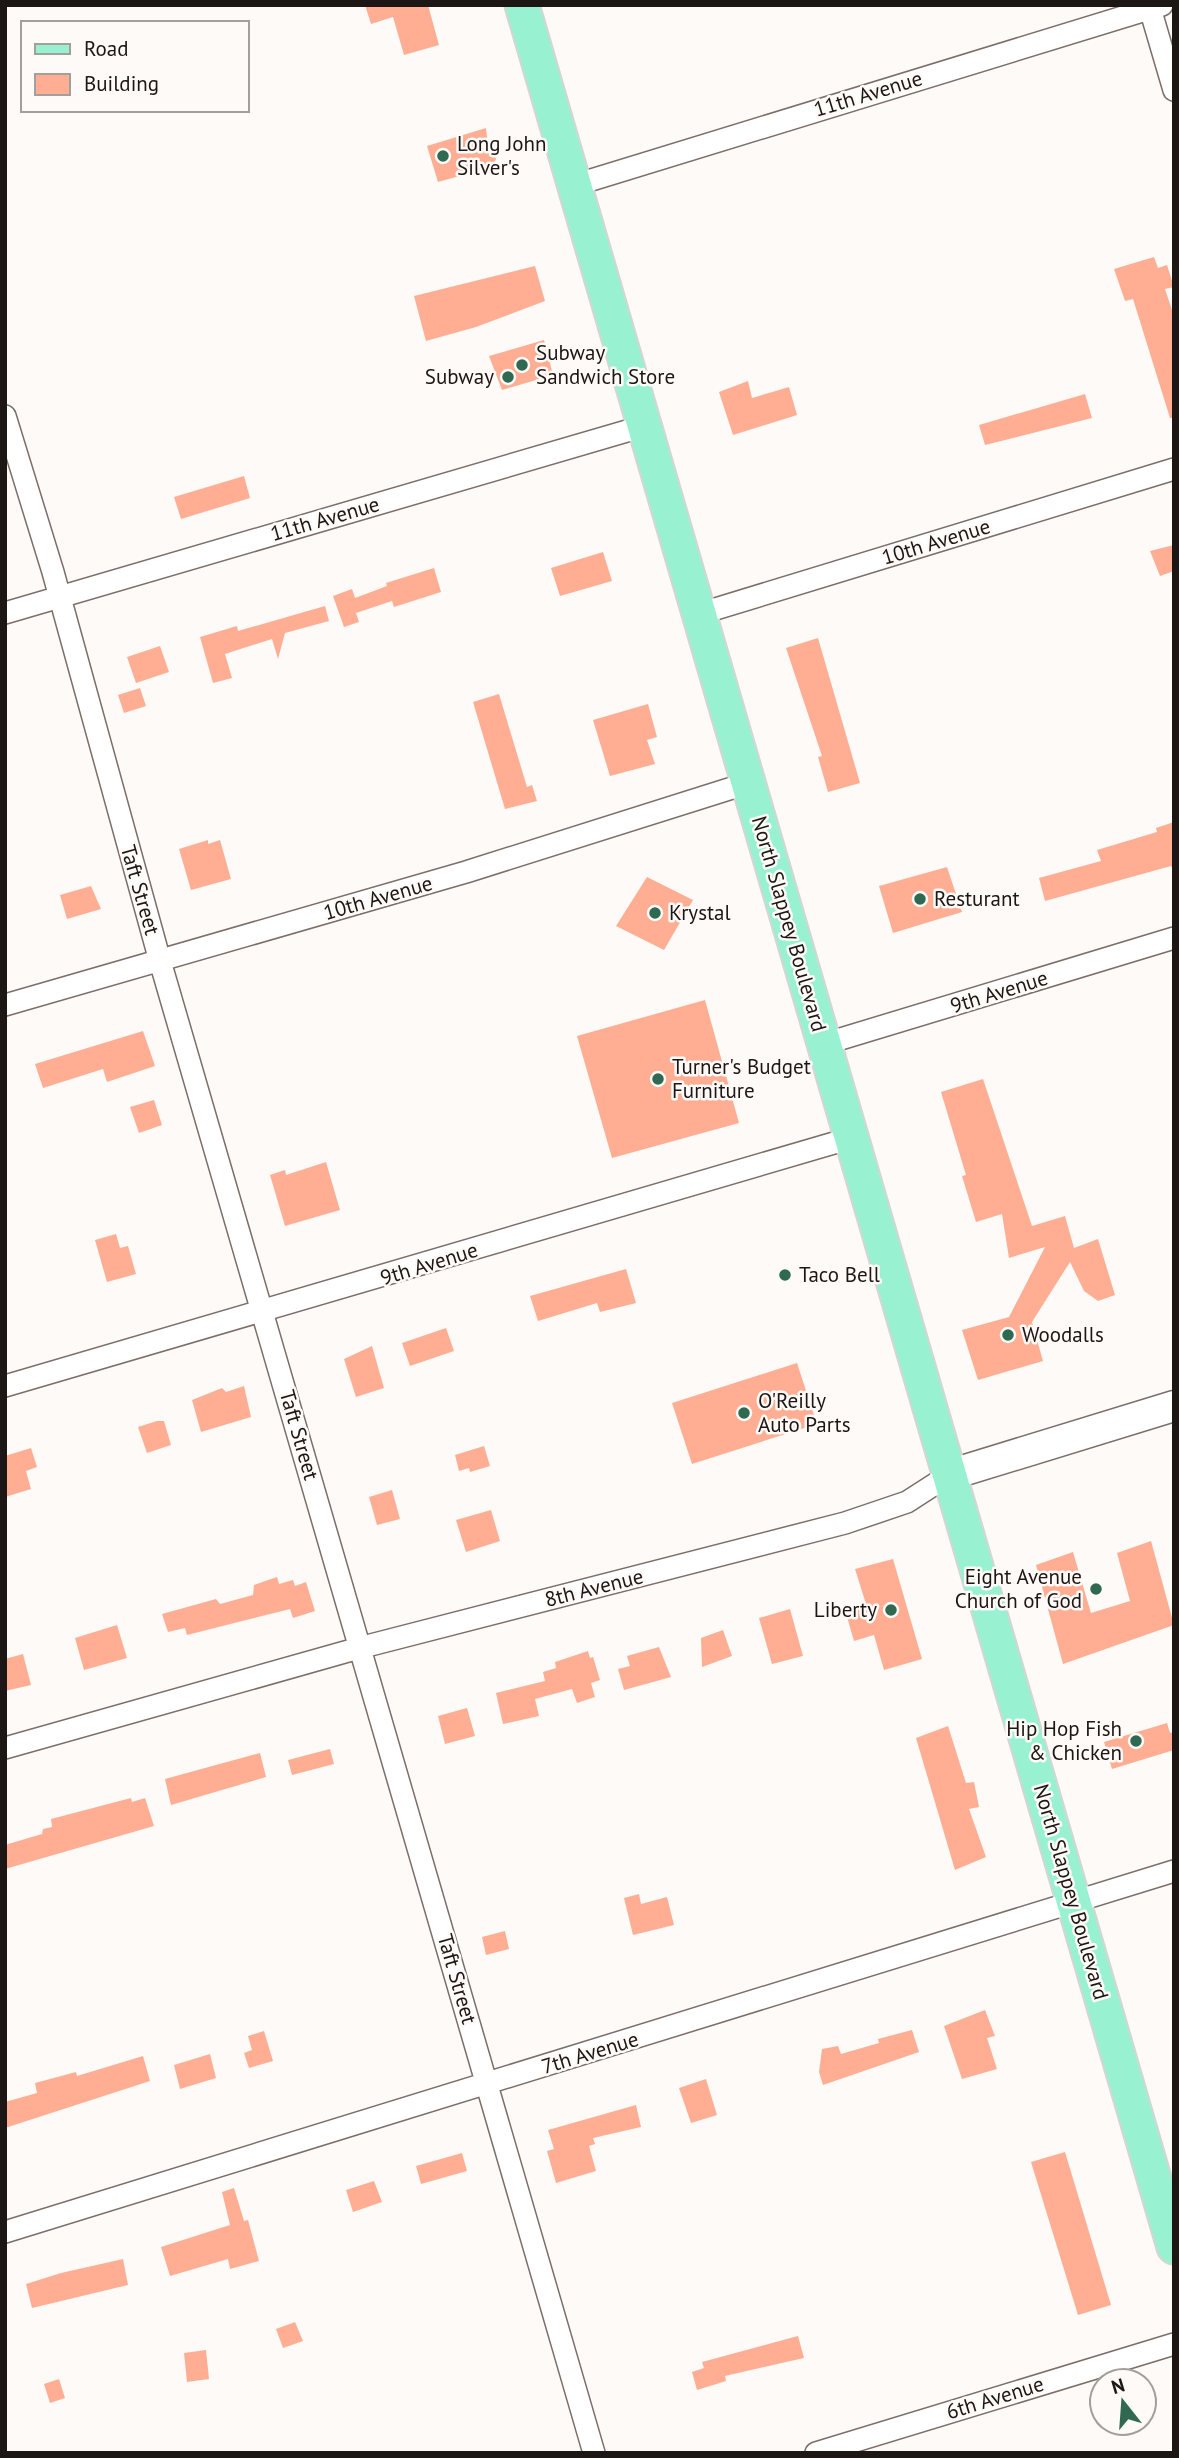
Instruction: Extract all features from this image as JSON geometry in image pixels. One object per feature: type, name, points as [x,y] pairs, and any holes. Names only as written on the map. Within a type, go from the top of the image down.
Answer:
[{"type":"main road","name":"North Slappey Boulevard","points":[[522,5],[1174,2247]]},
{"type":"street","name":"11th Avenue","points":[[575,185],[1154,6]]},
{"type":"street","points":[[1154,6],[1174,90]]},
{"type":"street","name":"Taft Street","points":[[5,416],[53,572],[160,961],[594,2453]]},
{"type":"street","name":"11th Avenue","points":[[5,613],[644,426]]},
{"type":"street","name":"10th Avenue","points":[[699,614],[1174,469]]},
{"type":"street","name":"10th Avenue","points":[[5,1005],[466,872],[748,783]]},
{"type":"street","name":"9th Avenue","points":[[824,1044],[1174,938]]},
{"type":"street","name":"9th Avenue","points":[[5,1386],[264,1313],[851,1138]]},
{"type":"street","name":"8th Avenue","points":[[5,1748],[359,1648],[845,1523],[906,1502],[949,1475],[1174,1406]]},
{"type":"street","name":"7th Avenue","points":[[5,2232],[1174,1871]]},
{"type":"street","name":"6th Avenue","points":[[816,2453],[1174,2344]]},
{"type":"building","points":[[365,5],[428,5],[439,45],[404,55],[393,17],[371,24]]},
{"type":"building","points":[[486,128],[488,146],[492,145],[496,159],[492,167],[438,182],[427,146]]},
{"type":"building","points":[[1154,257],[1158,268],[1167,265],[1174,287],[1165,289],[1174,316],[1174,418],[1170,418],[1133,299],[1125,301],[1114,269]]},
{"type":"building","points":[[535,266],[545,301],[476,327],[426,341],[414,296]]},
{"type":"building","name":"Subway Sandwich Store","points":[[544,340],[553,375],[502,390],[489,356]]},
{"type":"building","points":[[748,381],[752,398],[789,387],[797,415],[733,435],[719,392]]},
{"type":"building","points":[[1085,394],[1092,418],[985,445],[979,425]]},
{"type":"building","points":[[244,476],[250,498],[181,519],[174,497]]},
{"type":"building","points":[[1174,545],[1174,571],[1160,576],[1150,551]]},
{"type":"building","points":[[603,552],[612,581],[560,596],[551,568]]},
{"type":"building","points":[[434,568],[441,592],[394,607],[392,601],[356,613],[359,622],[344,627],[333,596],[352,589],[355,598],[387,586],[386,583]]},
{"type":"building","points":[[325,606],[329,621],[285,633],[278,659],[272,639],[225,654],[232,678],[213,683],[200,637],[237,626],[238,631]]},
{"type":"building","points":[[818,638],[860,783],[828,792],[818,757],[822,756],[786,648]]},
{"type":"building","points":[[160,646],[169,672],[136,683],[127,657]]},
{"type":"building","points":[[140,688],[146,706],[124,713],[118,695]]},
{"type":"building","points":[[499,694],[527,787],[532,785],[537,801],[505,809],[473,702]]},
{"type":"building","points":[[648,704],[657,737],[647,740],[655,764],[610,776],[593,720]]},
{"type":"building","points":[[1174,822],[1174,871],[1171,866],[1045,901],[1039,878],[1101,861],[1097,850],[1157,832],[1156,828]]},
{"type":"building","points":[[208,840],[208,844],[220,840],[231,879],[191,890],[179,849]]},
{"type":"building","name":"Resturant","points":[[947,867],[962,912],[893,933],[879,886]]},
{"type":"building","name":"Krystal","points":[[647,877],[693,900],[664,950],[616,926]]},
{"type":"building","points":[[91,886],[101,909],[67,919],[60,895]]},
{"type":"building","name":"Turner's Budget Furniture","points":[[705,1000],[739,1123],[612,1158],[577,1036]]},
{"type":"building","points":[[143,1031],[155,1066],[107,1082],[103,1069],[43,1088],[35,1064]]},
{"type":"building","points":[[983,1079],[1032,1226],[1065,1216],[1074,1248],[1098,1239],[1115,1295],[1098,1301],[1084,1291],[1070,1262],[1032,1322],[1043,1361],[978,1380],[962,1330],[1009,1317],[1045,1247],[1009,1258],[1002,1214],[976,1222],[962,1176],[966,1175],[941,1092]]},
{"type":"building","points":[[154,1100],[162,1125],[139,1133],[130,1107]]},
{"type":"building","points":[[326,1162],[340,1210],[285,1226],[270,1175],[285,1170],[286,1175]]},
{"type":"building","points":[[116,1234],[120,1248],[128,1246],[136,1274],[107,1282],[95,1240]]},
{"type":"building","points":[[626,1269],[636,1303],[600,1312],[597,1303],[538,1321],[530,1296]]},
{"type":"building","points":[[446,1328],[454,1351],[410,1366],[402,1343]]},
{"type":"building","points":[[372,1346],[384,1388],[356,1397],[344,1359]]},
{"type":"building","name":"O'Reilly Auto Parts","points":[[797,1363],[817,1424],[692,1464],[672,1403]]},
{"type":"building","points":[[244,1386],[251,1417],[201,1432],[192,1400],[222,1388],[226,1392]]},
{"type":"building","points":[[164,1421],[171,1445],[147,1453],[138,1427]]},
{"type":"building","points":[[484,1446],[490,1466],[470,1472],[469,1468],[459,1471],[455,1455]]},
{"type":"building","points":[[31,1448],[37,1467],[26,1471],[31,1489],[5,1497],[5,1456]]},
{"type":"building","points":[[392,1490],[400,1519],[377,1525],[369,1497]]},
{"type":"building","points":[[491,1510],[500,1541],[466,1552],[456,1520]]},
{"type":"building","points":[[1151,1541],[1174,1625],[1063,1664],[1036,1565],[1073,1552],[1091,1613],[1130,1601],[1117,1553]]},
{"type":"building","points":[[893,1559],[922,1659],[884,1670],[874,1635],[854,1641],[845,1610],[866,1604],[855,1569]]},
{"type":"building","points":[[277,1577],[279,1584],[293,1580],[295,1586],[306,1582],[315,1611],[293,1618],[290,1609],[187,1635],[185,1628],[168,1632],[162,1614],[216,1599],[220,1604],[253,1595],[254,1585]]},
{"type":"building","points":[[790,1609],[803,1656],[772,1664],[759,1618]]},
{"type":"building","points":[[117,1625],[127,1658],[84,1670],[75,1638]]},
{"type":"building","points":[[723,1630],[732,1656],[702,1667],[701,1638]]},
{"type":"building","points":[[659,1647],[671,1677],[624,1690],[618,1669],[630,1666],[627,1656]]},
{"type":"building","points":[[588,1651],[590,1658],[593,1657],[600,1680],[591,1683],[595,1697],[577,1703],[572,1689],[535,1699],[539,1716],[503,1724],[496,1693],[545,1681],[543,1672],[556,1668],[555,1662]]},
{"type":"building","points":[[23,1654],[31,1685],[5,1691],[5,1659]]},
{"type":"building","points":[[467,1708],[475,1736],[445,1744],[438,1716]]},
{"type":"building","points":[[1167,1723],[1170,1733],[1174,1732],[1174,1750],[1112,1769],[1104,1742]]},
{"type":"building","points":[[948,1726],[966,1783],[974,1782],[979,1807],[969,1809],[986,1857],[955,1870],[916,1738]]},
{"type":"building","points":[[330,1749],[334,1764],[292,1775],[288,1760]]},
{"type":"building","points":[[260,1753],[266,1777],[171,1805],[165,1779]]},
{"type":"building","points":[[131,1798],[132,1802],[145,1798],[154,1826],[5,1869],[5,1845],[42,1834],[43,1829],[52,1827],[51,1819]]},
{"type":"building","points":[[639,1894],[641,1904],[667,1897],[674,1925],[633,1935],[624,1898]]},
{"type":"building","points":[[505,1931],[509,1949],[486,1955],[482,1937]]},
{"type":"building","points":[[985,2010],[995,2036],[987,2038],[997,2069],[962,2079],[944,2026]]},
{"type":"building","points":[[912,2030],[919,2052],[823,2085],[819,2072],[822,2049],[838,2046],[841,2054],[879,2043],[878,2039]]},
{"type":"building","points":[[264,2031],[273,2061],[249,2068],[244,2053],[252,2050],[248,2036]]},
{"type":"building","points":[[210,2054],[216,2078],[180,2089],[174,2065]]},
{"type":"building","points":[[143,2056],[150,2081],[5,2128],[5,2102],[37,2093],[35,2083],[76,2072],[77,2076]]},
{"type":"building","points":[[706,2079],[717,2115],[691,2123],[679,2088]]},
{"type":"building","points":[[636,2105],[641,2127],[593,2138],[595,2144],[589,2146],[596,2171],[556,2183],[547,2151],[554,2149],[548,2130]]},
{"type":"building","points":[[1065,2152],[1111,2305],[1078,2315],[1031,2162]]},
{"type":"building","points":[[462,2153],[467,2171],[421,2184],[416,2166]]},
{"type":"building","points":[[374,2181],[382,2202],[353,2212],[346,2190]]},
{"type":"building","points":[[234,2188],[244,2221],[248,2220],[259,2261],[230,2269],[228,2259],[170,2276],[161,2247],[230,2225],[222,2192]]},
{"type":"building","points":[[123,2259],[128,2285],[32,2308],[26,2284]]},
{"type":"building","points":[[295,2322],[303,2341],[283,2348],[276,2329]]},
{"type":"building","points":[[798,2336],[804,2358],[725,2376],[726,2381],[697,2390],[692,2372],[704,2368],[702,2362]]},
{"type":"building","points":[[206,2350],[209,2379],[187,2382],[184,2353]]},
{"type":"building","points":[[59,2379],[65,2398],[50,2403],[44,2384]]},
{"type":"place","name":"Long John Silver's","points":[[443,156]]},
{"type":"place","name":"Subway Sandwich Store","points":[[522,365]]},
{"type":"place","name":"Subway","points":[[508,377]]},
{"type":"place","name":"Resturant","points":[[920,899]]},
{"type":"place","name":"Krystal","points":[[655,913]]},
{"type":"place","name":"Turner's Budget Furniture","points":[[658,1079]]},
{"type":"place","name":"Taco Bell","points":[[785,1275]]},
{"type":"place","name":"Woodalls","points":[[1008,1335]]},
{"type":"place","name":"O'Reilly Auto Parts","points":[[744,1413]]},
{"type":"place","name":"Eight Avenue Church of God","points":[[1096,1589]]},
{"type":"place","name":"Liberty","points":[[891,1610]]},
{"type":"place","name":"Hip Hop Fish & Chicken","points":[[1136,1741]]}]
